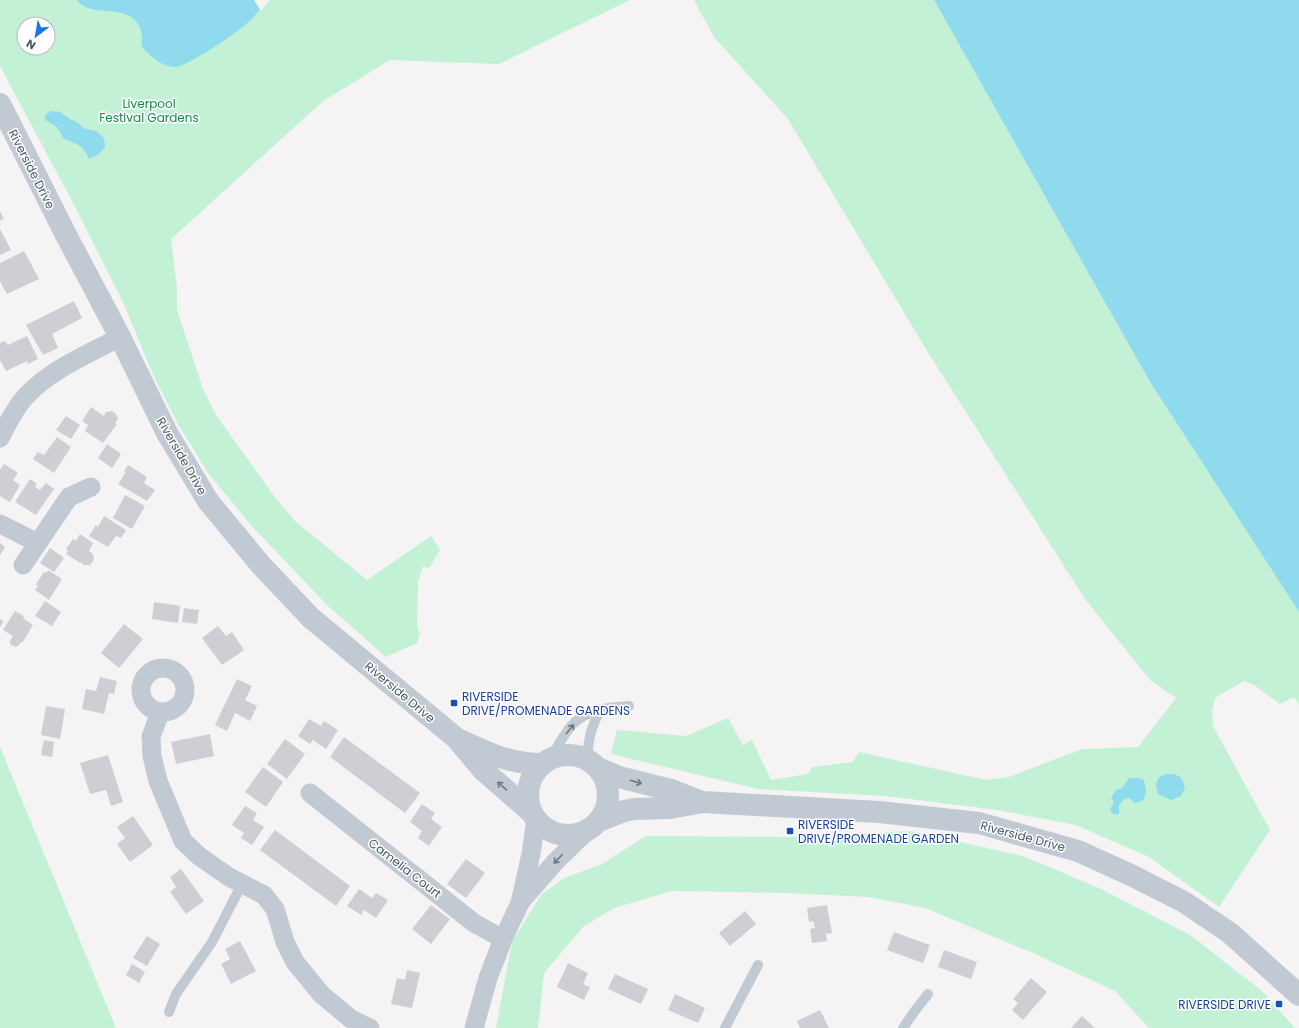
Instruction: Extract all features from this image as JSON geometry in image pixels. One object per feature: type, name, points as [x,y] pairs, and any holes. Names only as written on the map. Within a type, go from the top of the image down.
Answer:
[{"type":"street","name":"Riverside Drive","points":[[0,104],[66,235],[120,337],[167,433],[208,501],[260,564],[311,618],[456,738],[483,770],[533,816]]},
{"type":"street","points":[[2,429],[25,397],[42,382],[61,369],[120,337]]},
{"type":"street","points":[[23,565],[69,497],[91,487]]},
{"type":"street","points":[[0,524],[38,543]]},
{"type":"street","points":[[160,712],[151,736],[152,756],[158,781],[183,841],[198,856],[229,877],[264,895],[275,909],[285,942],[295,962],[321,994],[351,1019],[370,1028]]},
{"type":"street","name":"Riverside Drive","points":[[456,738],[484,752],[516,762],[546,762]]},
{"type":"street","points":[[474,1028],[488,978],[503,939],[520,903],[531,854],[533,816],[528,800],[528,786],[533,774],[546,762],[562,755],[576,755],[594,764],[607,781],[609,794],[607,808],[593,826],[556,860],[520,903]]},
{"type":"street","name":"Riverside Drive","points":[[594,764],[619,777],[671,790],[703,802]]},
{"type":"street","name":"Camelia Court","points":[[310,793],[474,923],[503,939]]},
{"type":"street","name":"Riverside Drive","points":[[593,826],[612,815],[629,810],[670,808],[703,802],[879,812],[979,823],[1078,851],[1131,875],[1184,902],[1230,934],[1299,996]]},
{"type":"street","points":[[533,816],[546,829],[558,835],[572,836],[593,826]]},
{"type":"lane","points":[[546,762],[572,725],[587,714],[612,706],[629,706]]},
{"type":"lane","points":[[594,764],[588,740],[590,730],[600,710]]},
{"type":"lane","points":[[169,1012],[176,994],[212,942],[242,884]]},
{"type":"lane","points":[[725,1028],[758,965]]},
{"type":"lane","points":[[903,1028],[928,994]]},
{"type":"green space","name":"Liverpool Festival Gardens","points":[[0,0],[630,0],[499,64],[390,60],[322,102],[171,239],[177,288],[177,310],[203,389],[216,415],[274,496],[295,521],[367,580],[431,536],[440,550],[429,568],[423,566],[418,582],[417,625],[420,634],[417,643],[386,657],[327,605],[250,524],[208,473],[179,426],[154,377],[123,302],[73,203],[0,66]]},
{"type":"green space","points":[[694,0],[934,0],[1150,382],[1299,612],[1299,705],[1294,697],[1280,704],[1254,685],[1244,681],[1215,698],[1212,712],[1213,726],[1270,830],[1219,907],[1149,857],[1076,825],[997,810],[885,796],[758,789],[611,754],[617,730],[686,736],[728,718],[743,745],[752,740],[771,780],[808,774],[812,767],[853,762],[859,752],[986,780],[1009,777],[1082,749],[1138,747],[1176,698],[1150,680],[1085,599],[927,351],[788,119],[714,37]]},
{"type":"green space","points":[[0,747],[116,1028],[0,1028]]},
{"type":"green space","points":[[910,831],[1023,856],[1101,889],[1190,935],[1262,991],[1295,1028],[1149,1028],[1115,991],[1033,953],[925,908],[869,897],[787,893],[672,891],[614,908],[584,926],[544,973],[538,1028],[496,1028],[512,942],[541,895],[564,878],[602,864],[646,836],[801,837]]},
{"type":"water","points":[[77,0],[268,0],[250,21],[235,33],[191,61],[182,65],[171,67],[154,58],[143,48],[140,28],[131,17],[118,12],[88,8]]},
{"type":"water","points":[[934,0],[1299,0],[1299,612],[1150,382]]},
{"type":"water","points":[[51,111],[60,112],[77,122],[83,128],[96,131],[104,138],[105,147],[98,155],[89,159],[83,148],[64,139],[56,126],[45,120],[45,115]]},
{"type":"water","points":[[1166,774],[1174,774],[1181,778],[1185,788],[1181,796],[1171,800],[1158,794],[1156,785],[1158,778]]},
{"type":"water","points":[[1129,778],[1144,780],[1146,791],[1144,800],[1135,803],[1129,798],[1123,800],[1119,806],[1119,814],[1113,814],[1110,809],[1114,802],[1111,798],[1116,790],[1122,788]]},
{"type":"pier","points":[[254,0],[268,0],[269,1],[261,11]]},
{"type":"building","points":[[0,211],[4,219],[0,221]]},
{"type":"building","points":[[0,229],[11,250],[0,255]]},
{"type":"building","points":[[24,251],[39,279],[7,294],[0,281],[0,263]]},
{"type":"building","points":[[74,301],[82,318],[52,334],[58,348],[43,355],[26,325]]},
{"type":"building","points":[[27,336],[38,359],[28,364],[27,361],[6,371],[0,360],[0,343],[5,341],[8,345]]},
{"type":"building","points":[[91,407],[104,416],[106,412],[112,411],[116,414],[118,419],[115,423],[117,424],[103,443],[85,431],[88,425],[82,421]]},
{"type":"building","points":[[66,416],[80,425],[71,439],[56,430]]},
{"type":"building","points":[[57,437],[71,447],[54,473],[33,459],[38,452],[44,455]]},
{"type":"building","points":[[107,444],[121,454],[112,468],[98,458]]},
{"type":"building","points":[[4,464],[18,473],[13,480],[20,485],[10,502],[0,496],[0,470]]},
{"type":"building","points":[[128,465],[147,477],[144,483],[155,490],[147,501],[118,484],[126,472],[124,471]]},
{"type":"building","points":[[30,479],[37,484],[35,487],[40,490],[46,483],[54,489],[36,515],[15,502]]},
{"type":"building","points":[[125,495],[145,506],[132,529],[113,518]]},
{"type":"building","points":[[104,516],[126,530],[121,538],[116,536],[108,547],[89,536],[96,525],[98,527]]},
{"type":"building","points":[[80,534],[93,543],[89,551],[93,554],[94,559],[90,565],[84,565],[66,554],[68,551],[66,549],[73,539],[76,541]]},
{"type":"building","points":[[0,543],[5,547],[0,555]]},
{"type":"building","points":[[50,548],[64,558],[54,572],[40,563]]},
{"type":"building","points":[[48,570],[62,579],[49,600],[35,590],[38,586],[36,584],[44,572],[46,573]]},
{"type":"building","points":[[45,601],[61,612],[52,626],[35,616]]},
{"type":"building","points":[[154,602],[180,606],[178,623],[152,619]]},
{"type":"building","points":[[184,608],[199,610],[197,624],[182,622]]},
{"type":"building","points":[[15,611],[24,616],[23,618],[33,625],[22,643],[21,642],[15,647],[10,644],[13,636],[3,630]]},
{"type":"building","points":[[0,619],[4,621],[0,627]]},
{"type":"building","points":[[124,624],[143,639],[119,668],[101,653]]},
{"type":"building","points":[[218,626],[226,636],[232,632],[244,650],[222,665],[202,638]]},
{"type":"building","points":[[100,677],[117,681],[114,694],[109,693],[104,714],[82,709],[86,689],[96,691]]},
{"type":"building","points":[[237,679],[252,686],[245,700],[257,706],[250,721],[235,713],[227,731],[215,725]]},
{"type":"building","points":[[46,706],[65,709],[60,739],[41,735]]},
{"type":"building","points":[[309,719],[321,726],[324,721],[338,730],[326,749],[313,740],[310,744],[298,736]]},
{"type":"building","points":[[210,734],[214,756],[176,764],[171,742]]},
{"type":"building","points":[[344,737],[420,793],[405,813],[330,757]]},
{"type":"building","points":[[285,739],[305,754],[287,779],[267,764]]},
{"type":"building","points":[[44,740],[54,742],[52,757],[41,755]]},
{"type":"building","points":[[108,755],[123,802],[111,806],[106,790],[90,794],[80,763]]},
{"type":"building","points":[[263,767],[283,782],[266,807],[245,792]]},
{"type":"building","points":[[422,804],[435,813],[431,819],[442,827],[429,846],[418,838],[422,831],[410,822]]},
{"type":"building","points":[[245,806],[257,813],[253,820],[264,827],[252,845],[241,838],[244,833],[232,825]]},
{"type":"building","points":[[133,816],[153,845],[130,862],[117,844],[125,838],[117,827]]},
{"type":"building","points":[[275,830],[350,886],[336,906],[260,850]]},
{"type":"building","points":[[466,859],[485,873],[466,898],[447,884]]},
{"type":"building","points":[[181,869],[204,901],[186,914],[170,892],[176,887],[170,877]]},
{"type":"building","points":[[359,889],[372,898],[376,893],[388,900],[376,918],[364,910],[361,915],[347,906]]},
{"type":"building","points":[[431,905],[450,919],[431,944],[412,929]]},
{"type":"building","points":[[827,905],[832,933],[826,934],[827,941],[812,943],[810,929],[815,928],[813,921],[809,922],[807,908]]},
{"type":"building","points":[[745,911],[756,924],[730,946],[719,933]]},
{"type":"building","points":[[894,932],[930,945],[923,963],[887,950]]},
{"type":"building","points":[[147,936],[160,944],[147,966],[133,958]]},
{"type":"building","points":[[240,941],[256,971],[231,984],[221,964],[230,959],[225,949]]},
{"type":"building","points":[[944,950],[977,962],[971,979],[938,967]]},
{"type":"building","points":[[568,963],[588,973],[583,984],[590,987],[584,1000],[557,987]]},
{"type":"building","points":[[132,964],[145,972],[139,983],[126,975]]},
{"type":"building","points":[[407,970],[420,973],[412,1008],[391,1004],[397,978],[405,980]]},
{"type":"building","points":[[615,974],[648,989],[641,1004],[608,989]]},
{"type":"building","points":[[1031,978],[1047,992],[1023,1020],[1012,1010],[1018,1003],[1013,999]]},
{"type":"building","points":[[675,994],[705,1008],[698,1023],[668,1010]]},
{"type":"building","points":[[820,1010],[829,1028],[800,1028],[797,1021]]},
{"type":"building","points":[[1082,1016],[1095,1028],[1071,1028]]},
{"type":"place","name":"RIVERSIDE DRIVE/PROMENADE GARDENS","points":[[454,703]]},
{"type":"place","name":"RIVERSIDE DRIVE/PROMENADE GARDEN","points":[[790,831]]},
{"type":"place","name":"RIVERSIDE DRIVE","points":[[1279,1004]]}]
